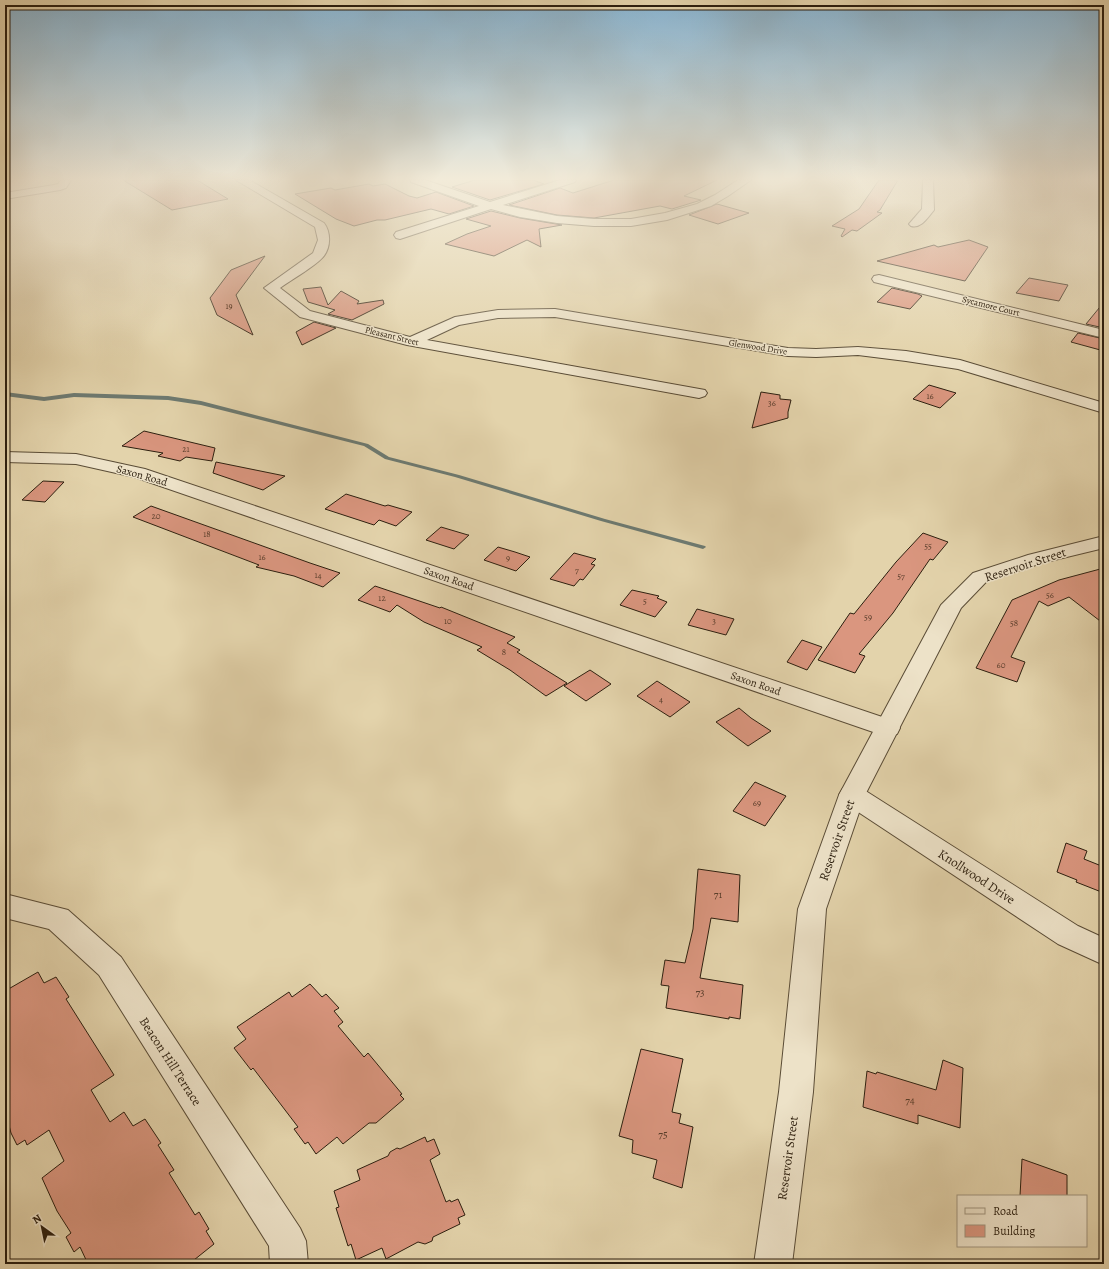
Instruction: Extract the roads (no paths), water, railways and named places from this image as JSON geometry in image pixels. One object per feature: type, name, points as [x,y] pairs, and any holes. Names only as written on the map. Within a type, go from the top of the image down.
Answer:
[{"type":"street","name":"Pleasant Street","points":[[324,239],[318,255],[270,288],[305,314],[412,342],[699,393]]},
{"type":"street","name":"Sycamore Court","points":[[879,279],[1104,334]]},
{"type":"street","name":"Glenwood Drive","points":[[412,342],[455,321],[498,314],[555,313],[788,352],[816,353],[858,351],[906,356],[960,365],[1104,408]]},
{"type":"street","name":"Saxon Road","points":[[5,457],[76,459],[139,472],[888,728]]},
{"type":"street","name":"Reservoir Street","points":[[773,1264],[796,1092],[812,909],[852,795],[952,605],[980,577],[1035,558],[1104,542]]},
{"type":"street","name":"Knollwood Drive","points":[[852,795],[1068,935],[1104,952]]},
{"type":"street","name":"Beacon Hill Terrace","points":[[5,906],[58,919],[110,966],[287,1241],[289,1264]]},
{"type":"waterway","points":[[5,394],[44,399],[74,395],[168,398],[201,403],[366,445],[387,458],[457,476],[603,520],[703,547]]}]
